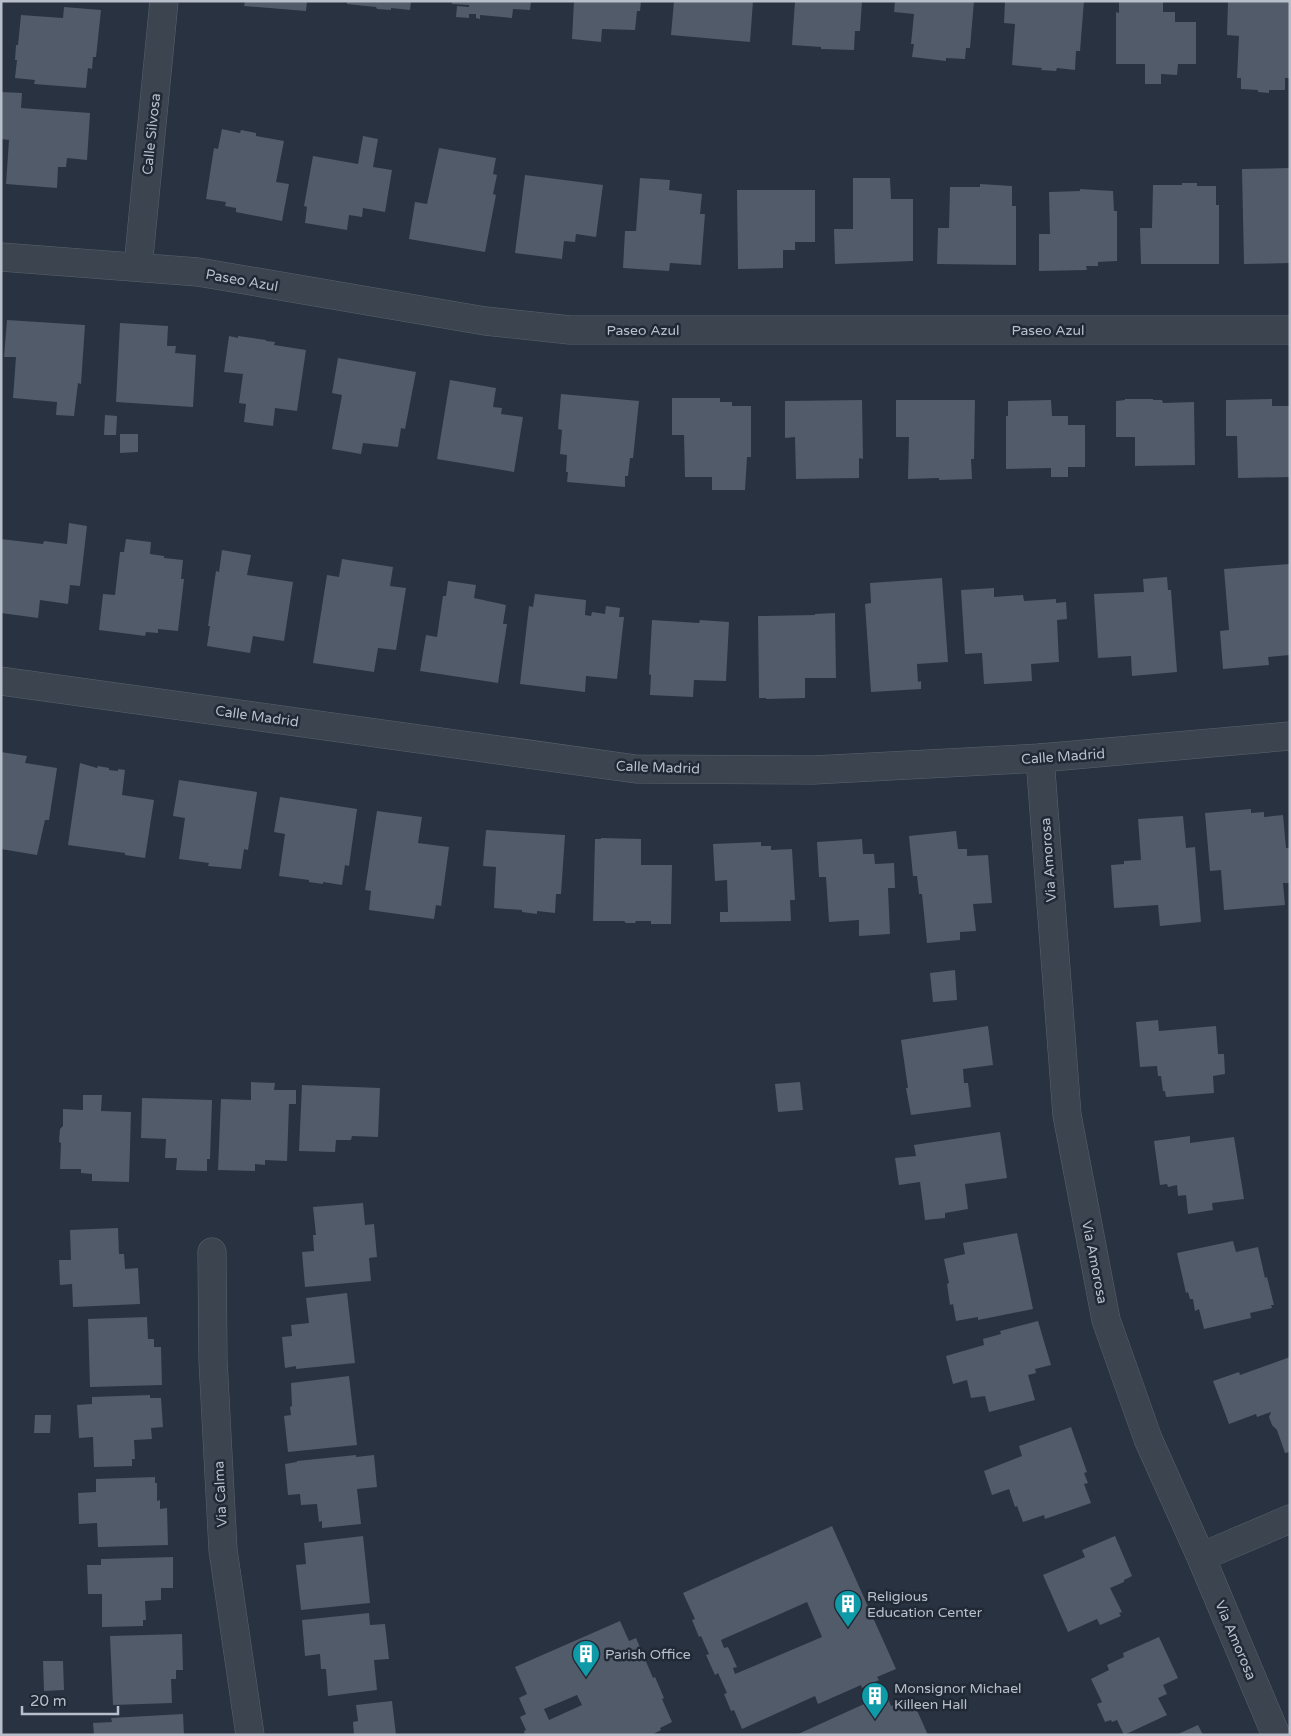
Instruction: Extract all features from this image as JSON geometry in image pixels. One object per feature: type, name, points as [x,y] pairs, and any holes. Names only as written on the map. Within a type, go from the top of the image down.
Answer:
[{"type":"street","name":"Calle Silvosa","points":[[138,266],[164,1]]},
{"type":"street","name":"Paseo Azul","points":[[1,257],[198,272],[485,321],[570,330],[1290,330]]},
{"type":"street","name":"Calle Madrid","points":[[1,681],[636,769],[814,770],[1040,758],[1290,736]]},
{"type":"street","name":"Via Amorosa","points":[[1040,758],[1067,1115],[1106,1320],[1148,1439],[1201,1557],[1276,1735]]},
{"type":"street","name":"Via Calma","points":[[212,1252],[213,1360],[222,1550],[250,1735]]},
{"type":"street","points":[[1201,1557],[1290,1519]]},
{"type":"building","points":[[245,1],[307,1],[306,11],[244,6]]},
{"type":"building","points":[[347,1],[411,1],[410,10],[391,8],[391,10],[347,4]]},
{"type":"building","points":[[452,1],[531,1],[530,10],[513,9],[512,18],[480,15],[480,19],[476,18],[476,14],[469,14],[469,18],[456,17],[457,6],[469,7],[469,5],[452,4]]},
{"type":"building","points":[[574,1],[641,1],[640,11],[637,11],[635,30],[602,29],[601,42],[572,39]]},
{"type":"building","points":[[674,1],[753,1],[750,42],[671,35]]},
{"type":"building","points":[[795,1],[862,1],[860,31],[855,31],[854,50],[821,49],[821,47],[792,45]]},
{"type":"building","points":[[895,1],[974,1],[970,48],[966,48],[965,59],[946,58],[946,61],[912,57],[914,44],[911,44],[914,14],[894,12]]},
{"type":"building","points":[[1005,1],[1084,1],[1080,51],[1076,51],[1075,70],[1057,68],[1056,71],[1041,70],[1042,68],[1012,65],[1015,24],[1004,23]]},
{"type":"building","points":[[1119,1],[1163,1],[1163,12],[1175,12],[1175,22],[1196,22],[1196,64],[1178,64],[1177,75],[1161,74],[1161,84],[1145,84],[1145,64],[1116,64],[1116,12],[1119,13]]},
{"type":"building","points":[[1228,1],[1290,1],[1290,78],[1285,78],[1285,90],[1269,90],[1269,93],[1241,89],[1241,78],[1237,78],[1239,36],[1227,35]]},
{"type":"building","points":[[64,7],[101,10],[96,57],[93,57],[92,69],[88,68],[86,88],[34,84],[35,80],[15,78],[16,45],[18,45],[21,15],[63,18]]},
{"type":"building","points":[[1,92],[22,93],[21,108],[90,113],[87,160],[67,158],[66,167],[58,167],[57,188],[6,184],[9,140],[1,139]]},
{"type":"building","points":[[222,129],[240,133],[241,130],[256,133],[256,136],[284,141],[276,182],[289,184],[282,221],[236,212],[236,208],[225,206],[226,202],[206,199],[214,148],[218,149]]},
{"type":"building","points":[[363,136],[378,139],[373,167],[392,170],[385,212],[363,208],[362,217],[349,215],[347,230],[305,223],[307,207],[304,206],[313,156],[358,164]]},
{"type":"building","points":[[439,148],[496,158],[493,174],[497,175],[493,194],[496,195],[485,252],[409,239],[415,202],[427,204]]},
{"type":"building","points":[[1290,168],[1290,263],[1244,264],[1242,169]]},
{"type":"building","points":[[525,175],[603,185],[596,237],[576,234],[575,242],[564,241],[562,259],[515,253]]},
{"type":"building","points":[[640,178],[670,180],[669,190],[702,194],[700,214],[705,214],[701,265],[670,263],[669,271],[623,268],[625,231],[636,231]]},
{"type":"building","points":[[853,178],[890,178],[891,199],[913,199],[913,261],[835,264],[834,229],[853,229]]},
{"type":"building","points":[[1182,183],[1197,183],[1197,186],[1216,186],[1216,205],[1219,205],[1219,264],[1141,264],[1140,228],[1152,228],[1153,185],[1182,185]]},
{"type":"building","points":[[980,184],[1012,186],[1012,206],[1016,206],[1016,265],[937,264],[938,228],[949,228],[950,187],[980,187]]},
{"type":"building","points":[[1080,189],[1113,191],[1114,211],[1117,211],[1117,261],[1098,262],[1098,266],[1086,266],[1087,270],[1039,271],[1039,234],[1050,234],[1049,192],[1080,191]]},
{"type":"building","points":[[737,190],[815,190],[815,242],[795,242],[795,250],[783,250],[783,268],[738,269]]},
{"type":"building","points":[[7,320],[85,325],[81,384],[78,383],[74,416],[56,415],[57,402],[13,398],[16,357],[4,357]]},
{"type":"building","points":[[120,323],[168,326],[167,346],[176,346],[175,353],[196,355],[193,407],[116,402]]},
{"type":"building","points":[[229,336],[266,340],[275,342],[274,345],[306,350],[297,411],[275,408],[273,426],[244,422],[246,404],[239,403],[243,374],[224,372]]},
{"type":"building","points":[[338,358],[416,372],[405,429],[401,428],[398,447],[363,443],[361,454],[332,449],[342,395],[332,393]]},
{"type":"building","points":[[450,380],[496,388],[493,407],[502,408],[501,414],[523,417],[514,472],[437,459]]},
{"type":"building","points":[[561,394],[639,401],[633,458],[630,458],[628,476],[625,476],[625,487],[567,482],[567,455],[560,454],[562,430],[558,429]]},
{"type":"building","points":[[672,398],[720,398],[720,402],[732,402],[732,406],[751,406],[751,457],[747,457],[745,490],[712,490],[712,477],[685,477],[684,435],[672,435]]},
{"type":"building","points":[[1125,399],[1153,399],[1162,400],[1163,403],[1194,402],[1195,465],[1135,466],[1135,437],[1116,437],[1116,401]]},
{"type":"building","points":[[1272,399],[1272,406],[1290,406],[1290,477],[1238,478],[1237,436],[1226,436],[1226,400]]},
{"type":"building","points":[[862,400],[863,459],[859,458],[859,478],[796,479],[795,437],[785,438],[785,401]]},
{"type":"building","points":[[896,400],[975,400],[974,459],[971,459],[972,479],[908,479],[909,437],[896,437]]},
{"type":"building","points":[[1051,400],[1052,416],[1068,416],[1068,425],[1085,425],[1085,467],[1068,467],[1068,477],[1051,477],[1051,468],[1006,469],[1006,416],[1008,416],[1008,401]]},
{"type":"building","points":[[105,415],[117,416],[116,435],[104,435]]},
{"type":"building","points":[[120,434],[138,434],[138,452],[120,453]]},
{"type":"building","points":[[69,523],[87,526],[80,586],[70,585],[68,604],[40,600],[38,618],[1,613],[1,539],[43,544],[44,541],[67,544]]},
{"type":"building","points":[[126,539],[151,542],[150,554],[183,560],[181,579],[184,579],[178,631],[158,629],[158,633],[146,632],[145,636],[99,630],[103,594],[115,595],[120,552],[124,552]]},
{"type":"building","points":[[222,550],[251,555],[247,575],[293,582],[284,641],[253,636],[250,653],[207,646],[216,571],[219,572]]},
{"type":"building","points":[[342,559],[393,567],[390,586],[406,588],[396,650],[378,648],[374,672],[313,663],[327,575],[339,577]]},
{"type":"building","points":[[1290,564],[1290,655],[1268,657],[1269,665],[1223,669],[1220,631],[1229,630],[1224,569]]},
{"type":"building","points":[[1167,577],[1168,590],[1171,590],[1177,672],[1132,676],[1131,656],[1098,658],[1094,594],[1144,592],[1143,579]]},
{"type":"building","points":[[942,578],[948,662],[917,664],[918,682],[921,681],[921,689],[871,692],[865,604],[871,603],[870,583]]},
{"type":"building","points":[[448,581],[476,585],[474,598],[506,605],[503,624],[507,624],[498,683],[420,671],[426,635],[437,637],[443,596],[446,596]]},
{"type":"building","points":[[994,588],[994,597],[1023,595],[1024,601],[1056,599],[1056,603],[1066,602],[1067,619],[1057,620],[1059,662],[1031,664],[1032,681],[984,684],[982,653],[965,654],[961,590]]},
{"type":"building","points":[[535,594],[586,600],[585,615],[591,616],[592,612],[605,614],[606,606],[620,608],[619,617],[624,617],[617,679],[586,676],[585,692],[520,684],[529,606],[533,607]]},
{"type":"building","points":[[835,613],[836,678],[805,678],[805,698],[759,698],[758,616]]},
{"type":"building","points":[[652,620],[699,623],[700,620],[729,622],[726,681],[694,680],[693,697],[650,695],[651,675],[649,674]]},
{"type":"building","points":[[1,752],[27,756],[25,763],[57,768],[49,820],[45,820],[37,855],[1,849]]},
{"type":"building","points":[[80,763],[97,768],[98,766],[109,768],[109,770],[125,770],[122,795],[154,800],[145,858],[125,855],[125,853],[68,845]]},
{"type":"building","points":[[179,780],[257,792],[248,850],[244,849],[241,869],[208,866],[209,863],[179,859],[185,818],[173,816]]},
{"type":"building","points":[[280,797],[357,809],[349,866],[345,865],[342,885],[309,882],[309,880],[279,876],[285,834],[274,832]]},
{"type":"building","points":[[1251,809],[1251,813],[1264,812],[1264,817],[1283,815],[1286,848],[1290,848],[1290,883],[1283,883],[1285,905],[1224,910],[1221,870],[1210,871],[1205,813]]},
{"type":"building","points":[[377,811],[422,817],[418,843],[449,847],[441,906],[436,905],[434,919],[369,910],[371,891],[365,890]]},
{"type":"building","points":[[1183,816],[1186,848],[1195,847],[1201,922],[1160,926],[1158,905],[1114,908],[1111,865],[1124,864],[1124,861],[1141,860],[1138,819]]},
{"type":"building","points":[[486,830],[565,835],[561,894],[556,894],[555,913],[537,911],[537,914],[522,912],[522,910],[494,908],[496,867],[483,866]]},
{"type":"building","points":[[956,831],[958,849],[967,849],[967,856],[988,855],[992,903],[973,904],[976,931],[960,932],[960,940],[927,943],[922,894],[919,894],[917,876],[913,876],[909,836]]},
{"type":"building","points":[[595,839],[641,839],[641,865],[672,865],[671,924],[651,924],[651,921],[626,923],[624,921],[593,921]]},
{"type":"building","points":[[862,839],[863,854],[874,854],[875,864],[894,863],[895,888],[888,888],[890,934],[859,936],[859,920],[829,922],[826,877],[819,877],[817,842]]},
{"type":"building","points":[[761,842],[761,846],[771,846],[771,850],[792,849],[795,900],[790,900],[791,921],[720,922],[720,912],[728,912],[727,880],[715,881],[713,844]]},
{"type":"building","points":[[955,970],[957,1000],[933,1002],[930,973]]},
{"type":"building","points":[[1158,1020],[1159,1031],[1216,1026],[1218,1054],[1224,1054],[1225,1074],[1213,1076],[1214,1093],[1166,1097],[1165,1091],[1163,1091],[1161,1076],[1158,1076],[1157,1066],[1140,1067],[1136,1022]]},
{"type":"building","points":[[988,1026],[993,1065],[963,1069],[964,1083],[968,1083],[971,1107],[911,1115],[901,1040]]},
{"type":"building","points":[[251,1082],[275,1083],[274,1090],[296,1090],[296,1104],[289,1104],[287,1161],[265,1160],[265,1165],[255,1164],[255,1171],[218,1170],[221,1099],[251,1100]]},
{"type":"building","points":[[800,1082],[803,1110],[778,1112],[775,1084]]},
{"type":"building","points":[[302,1085],[380,1088],[378,1137],[352,1136],[351,1140],[336,1140],[335,1152],[299,1151]]},
{"type":"building","points":[[83,1095],[102,1095],[101,1111],[131,1112],[129,1182],[92,1181],[92,1174],[81,1173],[81,1169],[60,1169],[61,1143],[59,1142],[60,1129],[63,1126],[63,1109],[83,1110]]},
{"type":"building","points":[[142,1098],[212,1100],[210,1159],[207,1159],[207,1171],[176,1170],[177,1158],[165,1158],[166,1139],[141,1138]]},
{"type":"building","points":[[1000,1132],[1007,1178],[965,1184],[968,1209],[945,1213],[945,1218],[925,1220],[920,1182],[899,1185],[895,1158],[916,1156],[914,1145]]},
{"type":"building","points":[[1190,1136],[1190,1143],[1234,1137],[1244,1199],[1212,1203],[1213,1210],[1188,1214],[1186,1195],[1178,1196],[1177,1185],[1168,1187],[1167,1184],[1160,1185],[1154,1141]]},
{"type":"building","points":[[363,1203],[365,1225],[374,1224],[377,1257],[369,1258],[371,1281],[305,1287],[302,1252],[314,1251],[313,1235],[316,1235],[313,1207]]},
{"type":"building","points":[[118,1228],[119,1254],[124,1254],[125,1269],[138,1268],[140,1304],[73,1307],[72,1284],[60,1285],[59,1260],[71,1260],[70,1230]]},
{"type":"building","points":[[1017,1233],[1033,1309],[978,1320],[978,1317],[956,1321],[953,1304],[950,1305],[947,1284],[949,1283],[944,1259],[965,1254],[963,1243]]},
{"type":"building","points":[[1233,1241],[1236,1252],[1258,1247],[1274,1305],[1271,1305],[1272,1308],[1250,1313],[1251,1318],[1204,1329],[1199,1309],[1195,1311],[1193,1299],[1190,1299],[1188,1292],[1186,1293],[1177,1253]]},
{"type":"building","points":[[347,1293],[355,1363],[296,1369],[296,1366],[285,1368],[282,1337],[292,1336],[291,1325],[309,1323],[306,1298]]},
{"type":"building","points":[[147,1317],[148,1339],[154,1339],[154,1347],[161,1347],[162,1385],[90,1387],[88,1319]]},
{"type":"building","points":[[1038,1321],[1051,1365],[1035,1369],[1036,1373],[1028,1375],[1035,1400],[989,1412],[985,1396],[971,1398],[967,1380],[953,1384],[946,1356],[984,1345],[983,1339],[1001,1334],[1000,1331]]},
{"type":"building","points":[[1290,1357],[1290,1452],[1285,1453],[1277,1430],[1272,1425],[1269,1417],[1271,1412],[1257,1417],[1256,1414],[1229,1424],[1213,1381],[1239,1372],[1240,1375]]},
{"type":"building","points":[[349,1376],[357,1445],[288,1452],[284,1416],[291,1415],[291,1383]]},
{"type":"building","points":[[150,1395],[150,1398],[161,1398],[163,1427],[151,1428],[152,1439],[134,1440],[135,1459],[132,1459],[132,1466],[94,1467],[93,1437],[79,1438],[77,1405],[92,1404],[92,1397]]},
{"type":"building","points":[[35,1415],[51,1415],[50,1433],[34,1433]]},
{"type":"building","points":[[1071,1427],[1087,1472],[1084,1473],[1088,1483],[1084,1484],[1091,1503],[1045,1519],[1044,1515],[1023,1522],[1017,1506],[1015,1507],[1009,1489],[992,1495],[984,1471],[1022,1456],[1019,1446]]},
{"type":"building","points":[[356,1455],[356,1457],[374,1455],[377,1487],[357,1489],[361,1524],[322,1528],[322,1521],[319,1522],[317,1504],[301,1505],[300,1494],[288,1495],[285,1464]]},
{"type":"building","points":[[155,1477],[157,1501],[160,1500],[160,1509],[167,1508],[168,1545],[98,1547],[97,1523],[79,1524],[78,1493],[96,1492],[96,1479]]},
{"type":"building","name":"Religious Education Center","points":[[832,1526],[896,1669],[877,1677],[879,1680],[862,1688],[861,1685],[818,1704],[815,1696],[742,1729],[734,1710],[731,1711],[724,1694],[727,1693],[718,1673],[715,1675],[706,1655],[709,1654],[701,1636],[699,1637],[692,1620],[695,1619],[683,1593]],"holes":[[[807,1602],[822,1637],[735,1674],[733,1668],[737,1667],[728,1647],[724,1648],[721,1640]]]},
{"type":"building","points":[[363,1536],[370,1603],[301,1610],[296,1565],[306,1564],[304,1543]]},
{"type":"building","points":[[1115,1536],[1132,1576],[1110,1588],[1122,1612],[1119,1613],[1121,1616],[1100,1625],[1097,1619],[1068,1632],[1043,1575],[1085,1557],[1082,1550]]},
{"type":"building","points":[[173,1557],[173,1588],[161,1588],[161,1600],[145,1601],[146,1620],[143,1620],[143,1626],[102,1627],[102,1594],[88,1594],[87,1565],[101,1565],[101,1559]]},
{"type":"building","points":[[369,1613],[370,1625],[385,1624],[389,1659],[374,1660],[377,1690],[328,1696],[326,1669],[321,1669],[320,1654],[305,1656],[302,1620]]},
{"type":"building","name":"Parish Office","points":[[620,1621],[629,1641],[636,1638],[653,1678],[655,1677],[664,1698],[662,1699],[672,1722],[651,1735],[525,1735],[524,1731],[526,1730],[520,1717],[526,1714],[519,1698],[527,1694],[515,1667]],"holes":[[[577,1695],[582,1705],[549,1720],[544,1709]]]},
{"type":"building","points":[[182,1634],[183,1670],[176,1670],[176,1679],[171,1679],[172,1703],[113,1705],[110,1636]]},
{"type":"building","points":[[1159,1637],[1178,1678],[1163,1685],[1167,1694],[1158,1698],[1167,1715],[1124,1735],[1117,1720],[1105,1722],[1097,1704],[1102,1702],[1091,1679],[1109,1670],[1107,1665],[1124,1657],[1123,1653]]},
{"type":"building","points":[[43,1661],[63,1661],[64,1690],[44,1691]]},
{"type":"building","name":"Monsignor Michael Killeen Hall","points":[[886,1694],[891,1706],[911,1697],[928,1735],[796,1735]]},
{"type":"building","points":[[392,1701],[396,1735],[354,1735],[353,1722],[358,1721],[356,1705]]},
{"type":"building","points":[[183,1714],[184,1735],[94,1735],[93,1723],[112,1722],[111,1718]]},
{"type":"building","points":[[1198,1725],[1203,1735],[1176,1735]]},
{"type":"place","name":"Religious Education Center","points":[[848,1628]]},
{"type":"place","name":"Parish Office","points":[[586,1678]]},
{"type":"place","name":"Monsignor Michael Killeen Hall","points":[[875,1720]]}]
